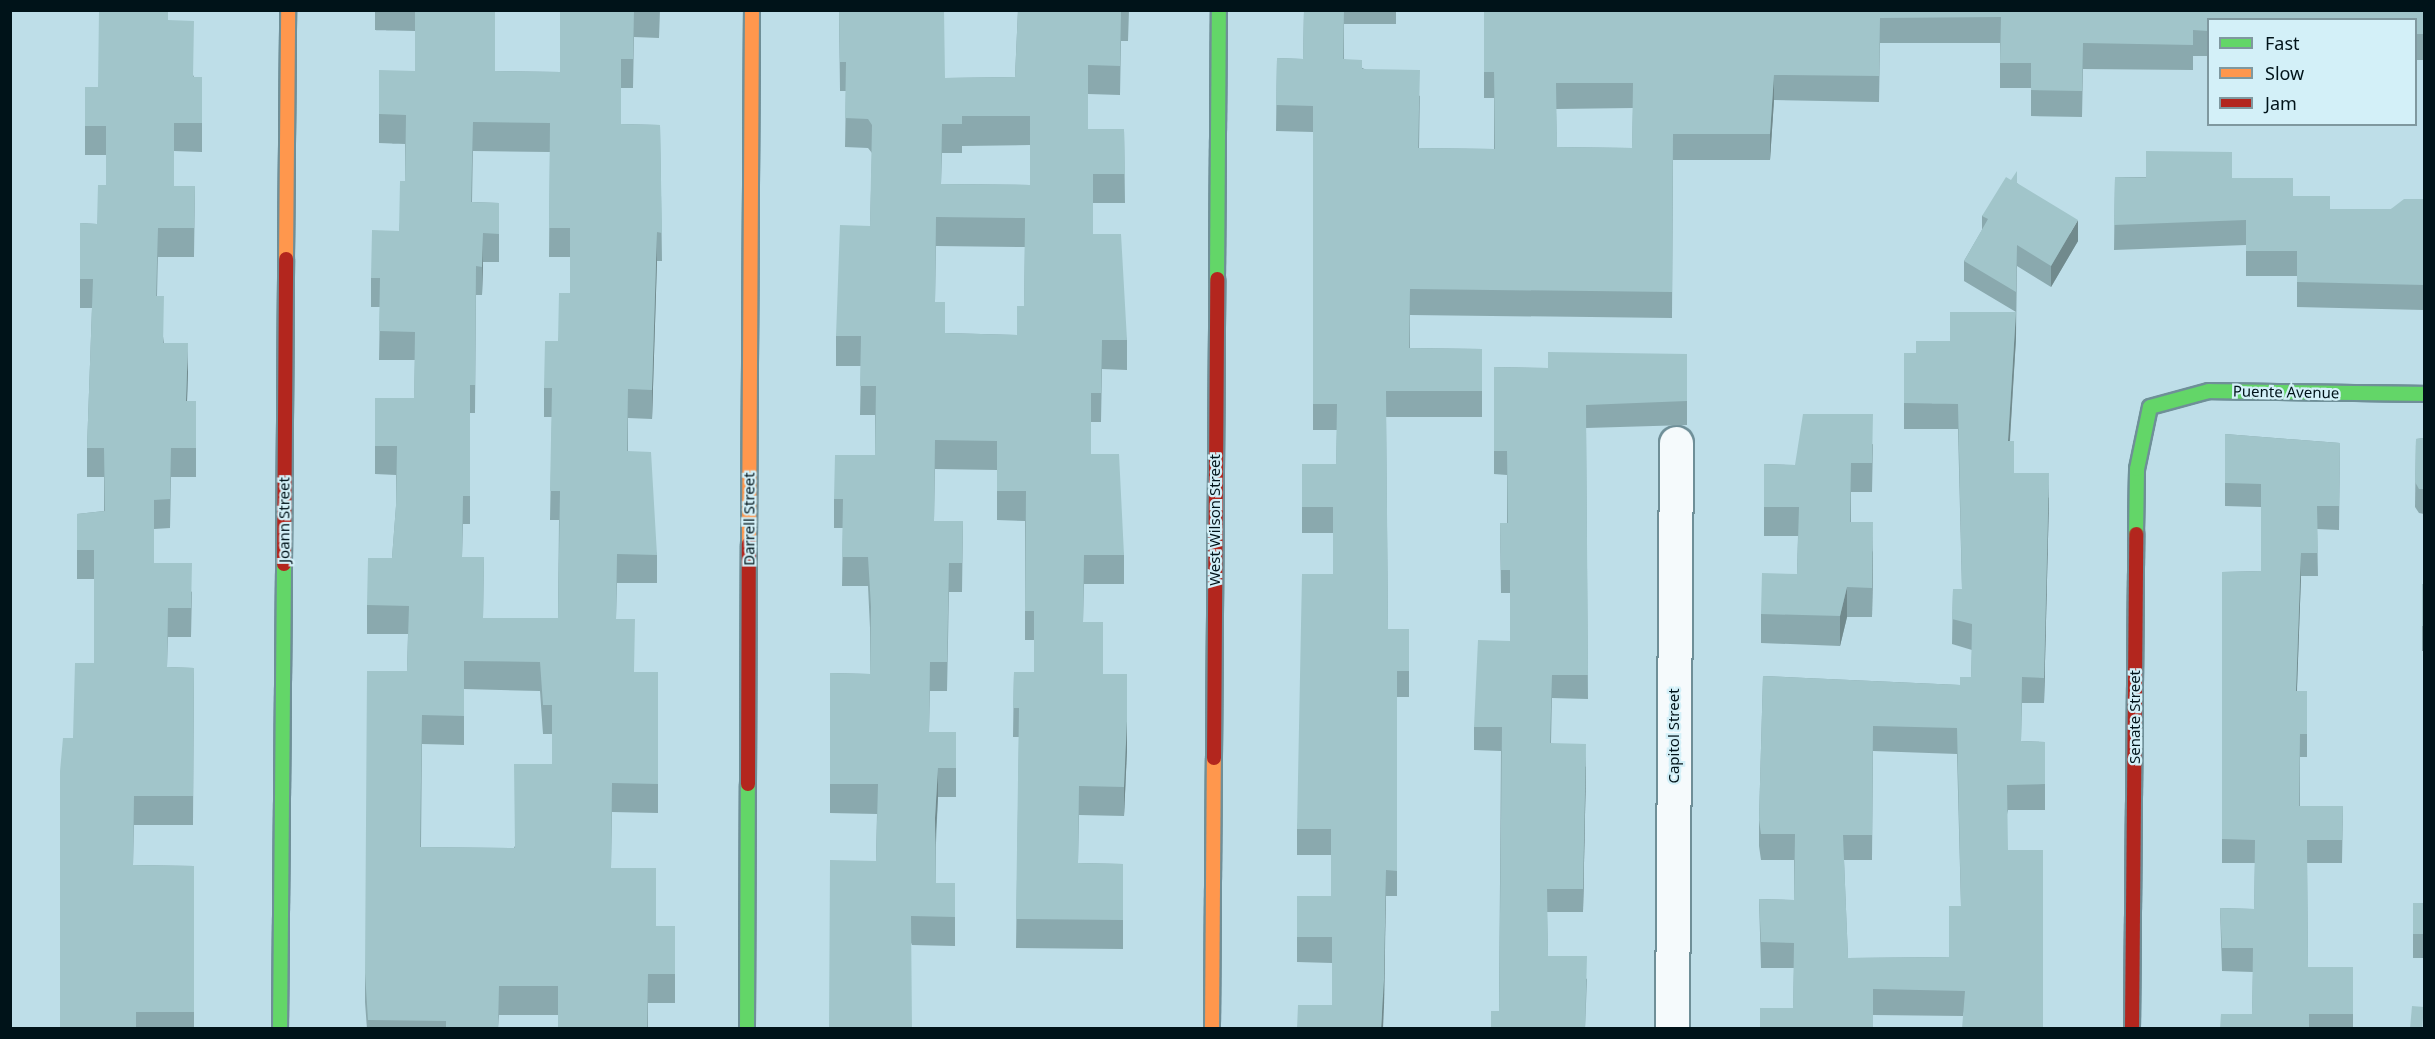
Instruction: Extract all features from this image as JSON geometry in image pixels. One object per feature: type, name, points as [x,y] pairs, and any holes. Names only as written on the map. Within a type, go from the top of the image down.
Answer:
[{"type":"street","name":"Joann Street","points":[[280,1029],[288,10]]},
{"type":"street","name":"Darrell Street","points":[[747,1029],[752,10]]},
{"type":"street","name":"West Wilson Street","points":[[1212,1029],[1219,10]]},
{"type":"street","name":"Puente Avenue","points":[[2150,407],[2209,391],[2424,394]]},
{"type":"street","name":"Senate Street","points":[[2132,1029],[2137,469],[2150,407]]},
{"type":"street","name":"Capitol Street","points":[[1671,1029],[1676,443]]},
{"type":"building","points":[[99,10],[168,10],[168,20],[194,21],[193,77],[202,77],[202,123],[174,123],[174,186],[195,186],[194,228],[158,228],[156,296],[164,296],[163,343],[188,343],[186,401],[196,401],[196,448],[171,448],[170,499],[154,500],[154,563],[192,563],[191,608],[168,608],[167,667],[194,668],[193,796],[134,796],[133,865],[194,866],[194,1012],[136,1012],[136,1029],[60,1029],[60,771],[63,738],[73,738],[75,663],[94,663],[94,550],[77,550],[77,514],[105,511],[104,448],[87,448],[93,279],[80,279],[80,223],[97,224],[98,185],[106,185],[106,126],[85,126],[85,87],[98,87]]},
{"type":"building","points":[[415,10],[495,10],[495,71],[560,72],[560,10],[634,10],[633,59],[621,59],[621,124],[660,125],[662,233],[657,232],[652,390],[628,389],[627,451],[651,452],[657,555],[617,554],[616,619],[635,619],[634,672],[658,672],[658,784],[612,783],[611,868],[656,868],[656,926],[675,926],[675,974],[648,974],[647,1029],[558,1029],[558,986],[499,986],[498,1029],[446,1029],[446,1021],[368,1020],[365,973],[367,671],[407,671],[409,606],[367,605],[368,558],[392,558],[396,506],[397,446],[375,446],[375,398],[414,398],[415,332],[379,331],[380,278],[371,278],[372,230],[399,231],[400,181],[405,181],[406,115],[379,114],[379,70],[415,71]],"holes":[[[473,122],[550,123],[549,228],[570,228],[570,293],[559,293],[558,341],[545,341],[544,388],[552,388],[550,491],[560,491],[558,618],[483,618],[484,557],[462,557],[463,496],[470,496],[470,385],[475,385],[476,266],[482,267],[483,233],[499,234],[499,203],[471,202]],[[464,661],[540,662],[543,705],[552,705],[552,764],[514,764],[515,848],[420,847],[422,715],[464,716]]]},
{"type":"building","points":[[839,10],[944,10],[945,78],[1015,77],[1018,10],[1128,10],[1128,12],[1121,12],[1120,66],[1088,65],[1088,129],[1124,129],[1125,174],[1093,174],[1093,234],[1121,234],[1127,340],[1102,340],[1101,393],[1091,393],[1091,454],[1119,454],[1124,555],[1084,555],[1083,622],[1103,622],[1103,674],[1127,674],[1124,787],[1079,786],[1078,863],[1123,864],[1123,920],[1016,919],[1019,708],[1013,708],[1014,672],[1034,672],[1034,611],[1025,611],[1026,491],[997,491],[997,441],[935,440],[934,521],[963,521],[962,563],[949,563],[947,662],[930,662],[929,732],[956,732],[956,768],[938,768],[935,818],[936,883],[955,883],[955,917],[911,916],[912,1029],[829,1029],[830,860],[876,861],[878,784],[830,784],[830,673],[870,674],[871,607],[868,557],[842,557],[843,499],[834,499],[835,455],[875,455],[876,386],[860,386],[861,336],[836,336],[840,225],[870,226],[872,125],[868,119],[845,118],[846,62],[840,62]],"holes":[[[962,116],[1030,116],[1030,185],[941,184],[942,124],[962,124]],[[936,217],[1025,218],[1024,306],[1017,306],[1017,335],[945,333],[945,302],[935,302]]]},
{"type":"building","points":[[1304,10],[1344,10],[1343,59],[1362,60],[1362,69],[1420,70],[1418,148],[1495,149],[1494,72],[1484,72],[1484,10],[2424,10],[2424,34],[2417,34],[2417,18],[2207,18],[2207,31],[2193,30],[2193,45],[2083,43],[2082,91],[2031,90],[2031,63],[2000,63],[2001,17],[1880,18],[1879,76],[1774,75],[1770,134],[1673,134],[1672,292],[1410,289],[1409,348],[1482,349],[1482,391],[1386,391],[1388,629],[1409,629],[1409,671],[1397,671],[1397,871],[1386,870],[1381,1029],[1297,1029],[1298,1005],[1332,1005],[1332,937],[1297,937],[1297,896],[1331,896],[1331,829],[1297,829],[1302,574],[1333,574],[1333,507],[1302,507],[1302,464],[1336,464],[1337,404],[1313,404],[1313,106],[1276,105],[1277,58],[1303,59]],"holes":[[[1556,83],[1633,83],[1632,148],[1557,147]]]},
{"type":"building","points":[[2146,151],[2232,152],[2232,178],[2293,178],[2293,196],[2330,196],[2330,209],[2391,209],[2404,199],[2424,199],[2424,285],[2297,282],[2297,251],[2246,251],[2246,220],[2114,225],[2115,177],[2146,178]]},
{"type":"building","points":[[2017,171],[2017,183],[2078,220],[2051,266],[2017,245],[2016,292],[1964,261],[1988,219],[1982,216],[2006,177],[2011,180]]},
{"type":"building","points":[[1950,312],[2016,312],[2008,441],[2014,441],[2014,473],[2049,473],[2044,678],[2022,677],[2021,741],[2045,742],[2045,784],[2007,785],[2008,850],[2043,850],[2043,1029],[1962,1029],[1965,991],[1873,989],[1873,1029],[1760,1029],[1760,1008],[1793,1008],[1794,943],[1761,942],[1759,899],[1794,900],[1795,834],[1761,834],[1759,820],[1763,676],[1960,685],[1960,677],[1971,677],[1972,624],[1952,619],[1953,589],[1962,589],[1958,404],[1904,403],[1904,353],[1916,353],[1916,341],[1950,341]],"holes":[[[1873,726],[1957,728],[1961,906],[1949,906],[1949,957],[1848,958],[1843,835],[1872,835]]]},
{"type":"building","points":[[1548,352],[1687,354],[1687,401],[1586,405],[1588,675],[1552,675],[1550,743],[1586,744],[1583,889],[1547,889],[1548,956],[1587,956],[1585,1029],[1491,1029],[1491,1011],[1499,1011],[1502,727],[1474,727],[1478,640],[1510,641],[1510,570],[1501,570],[1500,523],[1508,523],[1507,451],[1494,451],[1494,367],[1548,368]]},
{"type":"building","points":[[1803,414],[1873,414],[1872,463],[1851,463],[1850,522],[1873,522],[1872,588],[1847,587],[1840,616],[1761,614],[1762,573],[1797,574],[1799,507],[1764,507],[1764,464],[1795,465]]},
{"type":"building","points":[[2225,434],[2340,443],[2339,506],[2317,506],[2318,553],[2301,553],[2296,691],[2307,691],[2307,734],[2300,734],[2299,806],[2343,806],[2342,840],[2307,840],[2308,967],[2353,967],[2353,1014],[2309,1014],[2309,1029],[2220,1029],[2221,1014],[2252,1014],[2253,948],[2222,948],[2220,908],[2254,909],[2255,840],[2222,839],[2222,572],[2261,571],[2261,484],[2225,483]]},
{"type":"building","points":[[2424,438],[2424,489],[2419,489],[2415,482],[2416,439]]},
{"type":"building","points":[[2422,584],[2424,584],[2424,626],[2422,626]]},
{"type":"building","points":[[2413,903],[2424,903],[2424,934],[2413,934]]},
{"type":"building","points":[[2412,1006],[2424,1007],[2422,1028],[2410,1028]]},
{"type":"traffic: fast","points":[[1217,279],[1219,10]]},
{"type":"traffic: fast","points":[[2136,534],[2137,469],[2150,407],[2209,391],[2424,394]]},
{"type":"traffic: fast","points":[[280,1028],[284,564]]},
{"type":"traffic: fast","points":[[747,1028],[748,784]]},
{"type":"traffic: slow","points":[[286,259],[288,10]]},
{"type":"traffic: slow","points":[[749,544],[752,10]]},
{"type":"traffic: slow","points":[[1212,1028],[1214,758]]},
{"type":"traffic: jam","points":[[284,564],[286,259]]},
{"type":"traffic: jam","points":[[1214,758],[1217,279]]},
{"type":"traffic: jam","points":[[2132,1028],[2136,534]]},
{"type":"traffic: jam","points":[[748,784],[749,544]]}]
